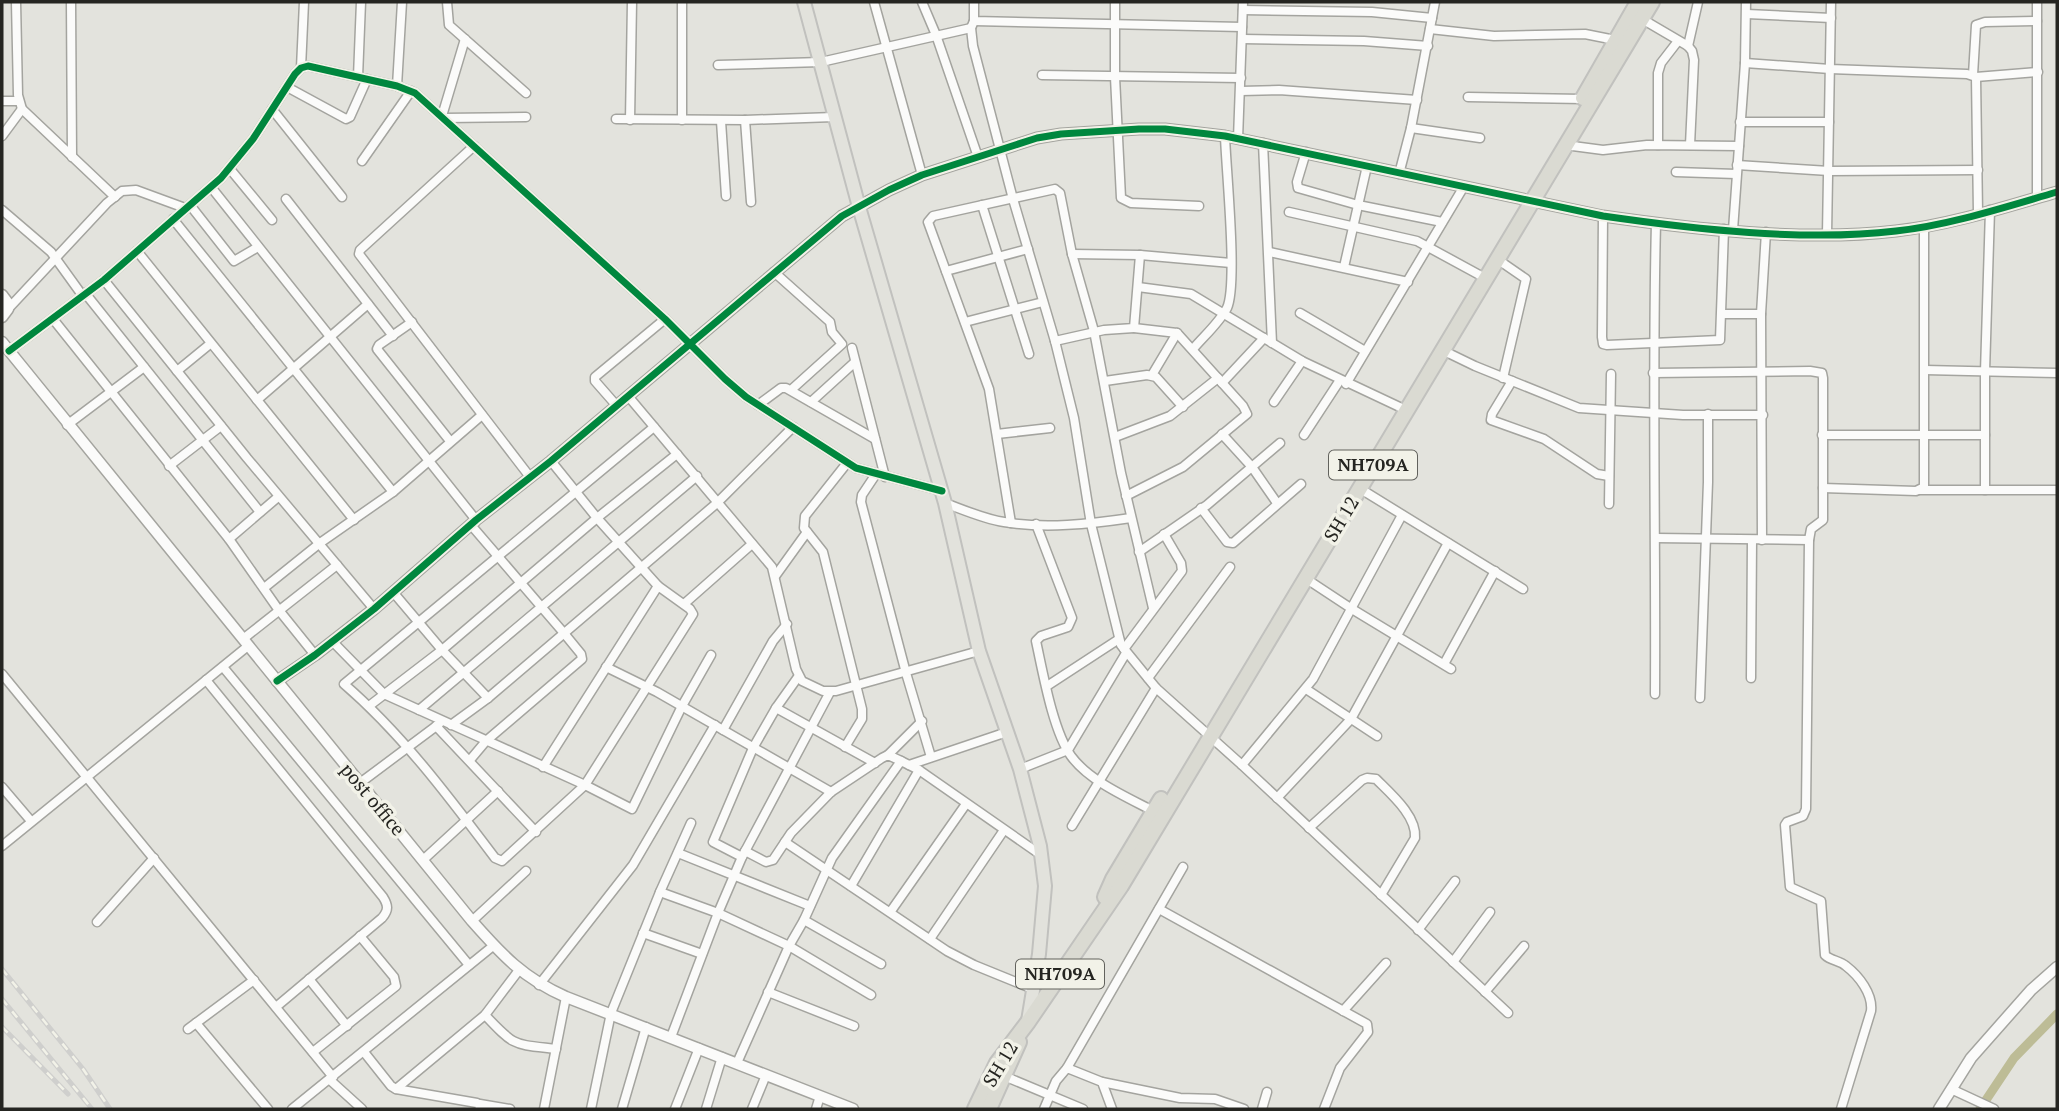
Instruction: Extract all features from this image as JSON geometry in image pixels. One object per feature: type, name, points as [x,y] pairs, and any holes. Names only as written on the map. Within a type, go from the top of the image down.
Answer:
[{"type":"highway","name":"SH 12","points":[[975,1109],[997,1063],[1121,886],[1158,814],[1527,200],[1638,2]]},
{"type":"highway","name":"SH 12","points":[[1206,733],[1305,578],[1359,488],[1402,408],[1442,350],[1482,276],[1497,259],[1527,200],[1565,145],[1652,2]]},
{"type":"highway","name":"SH 12","points":[[989,1109],[1028,1022]]},
{"type":"main road","points":[[804,2],[859,207],[944,497],[979,651],[1020,769],[1041,855],[1045,886],[1028,1022]]},
{"type":"street","points":[[2,135],[21,105],[16,2]]},
{"type":"street","points":[[71,2],[72,157]]},
{"type":"street","points":[[9,351],[104,280],[230,169],[301,68],[304,2]]},
{"type":"street","points":[[287,87],[345,119],[350,117],[363,78],[361,2]]},
{"type":"street","points":[[397,86],[402,2]]},
{"type":"street","points":[[447,2],[449,25],[526,93]]},
{"type":"street","points":[[630,120],[632,2]]},
{"type":"street","points":[[682,2],[682,120]]},
{"type":"street","points":[[874,2],[922,175]]},
{"type":"street","points":[[922,2],[978,157]]},
{"type":"street","points":[[974,2],[973,46],[1013,199],[1055,341],[1074,418],[1091,524],[1119,639],[1125,651],[1156,688],[1508,1013]]},
{"type":"street","points":[[1115,2],[1115,77],[1121,194],[1125,202],[1199,205]]},
{"type":"street","points":[[1348,2],[1348,12]]},
{"type":"street","points":[[1399,174],[1417,100],[1435,2]]},
{"type":"street","points":[[1688,46],[1698,2]]},
{"type":"street","points":[[1603,216],[1602,341],[1606,345],[1720,340],[1728,230],[1739,146],[1746,2]]},
{"type":"street","points":[[1827,234],[1831,2]]},
{"type":"street","points":[[2037,2],[2037,198]]},
{"type":"street","points":[[1238,139],[1243,6],[1297,6],[1432,18]]},
{"type":"street","points":[[1747,14],[1831,18]]},
{"type":"street","points":[[1642,19],[1692,51],[1694,60],[1690,145]]},
{"type":"street","points":[[1978,213],[1976,24],[2037,21]]},
{"type":"street","points":[[718,65],[821,62],[973,25],[1114,22],[1242,27]]},
{"type":"street","points":[[1430,29],[1494,36],[1575,34],[1615,40]]},
{"type":"street","points":[[443,117],[465,39]]},
{"type":"street","points":[[1243,39],[1364,41],[1428,46]]},
{"type":"street","points":[[1658,145],[1658,72],[1661,63],[1678,41]]},
{"type":"street","points":[[1745,63],[1975,76],[2038,72]]},
{"type":"street","points":[[301,68],[315,67],[411,91],[443,117],[664,319],[725,379],[758,405],[847,463],[944,497],[992,519],[1011,523],[1091,524],[1131,518]]},
{"type":"street","points":[[1042,75],[1241,78]]},
{"type":"street","points":[[1241,91],[1279,90],[1417,100]]},
{"type":"street","points":[[362,162],[411,91]]},
{"type":"street","points":[[1468,97],[1583,99]]},
{"type":"street","points":[[2,101],[21,105],[115,197]]},
{"type":"street","points":[[272,109],[342,197]]},
{"type":"street","points":[[443,117],[526,117]]},
{"type":"street","points":[[616,119],[721,121],[834,117]]},
{"type":"street","points":[[745,120],[751,202]]},
{"type":"street","points":[[721,121],[726,196]]},
{"type":"street","points":[[1740,122],[1829,121]]},
{"type":"street","points":[[1411,128],[1480,138]]},
{"type":"street","points":[[277,681],[374,609],[473,523],[551,461],[829,227],[889,190],[922,175],[1037,138],[1118,130],[1165,130],[1225,136],[1603,216],[1728,230],[1827,234],[1895,232],[2057,192]]},
{"type":"street","points":[[1193,349],[1223,314],[1230,298],[1225,136]]},
{"type":"street","points":[[1263,143],[1269,252],[1268,341]]},
{"type":"street","points":[[1565,145],[1603,150],[1658,145],[1739,146]]},
{"type":"street","points":[[474,146],[360,250],[359,254],[530,477]]},
{"type":"street","points":[[1306,152],[1297,182],[1298,188],[1358,205],[1442,222]]},
{"type":"street","points":[[1344,267],[1367,166]]},
{"type":"street","points":[[230,169],[272,220]]},
{"type":"street","points":[[1676,172],[1978,170]]},
{"type":"street","points":[[211,187],[429,460],[498,558],[581,654],[582,659],[486,741],[470,760]]},
{"type":"street","points":[[1304,435],[1365,351],[1463,188]]},
{"type":"street","points":[[1011,523],[989,389],[929,227],[929,219],[1051,189],[1058,190],[1072,254],[1094,331],[1126,496],[1153,608]]},
{"type":"street","points":[[5,313],[122,191],[136,190],[187,206],[234,261],[258,247]]},
{"type":"street","points":[[286,199],[393,336]]},
{"type":"street","points":[[982,205],[1030,354]]},
{"type":"street","points":[[2,210],[57,259],[260,512]]},
{"type":"street","points":[[1985,490],[1985,372],[1990,210]]},
{"type":"street","points":[[1289,212],[1428,245],[1482,276]]},
{"type":"street","points":[[173,219],[393,492]]},
{"type":"street","points":[[1655,694],[1653,343],[1656,223]]},
{"type":"street","points":[[1920,490],[1924,483],[1925,435],[1924,227]]},
{"type":"street","points":[[1762,540],[1761,314],[1766,232]]},
{"type":"street","points":[[946,271],[1028,249]]},
{"type":"street","points":[[137,251],[354,520]]},
{"type":"street","points":[[1269,252],[1408,282]]},
{"type":"street","points":[[1072,254],[1140,255],[1231,263]]},
{"type":"street","points":[[1135,328],[1140,255]]},
{"type":"street","points":[[1497,259],[1526,279],[1503,378]]},
{"type":"street","points":[[774,272],[830,321],[834,334],[842,344],[791,390]]},
{"type":"street","points":[[104,280],[278,497],[374,609]]},
{"type":"street","points":[[1138,286],[1191,294],[1302,361],[1402,408]]},
{"type":"street","points":[[2,295],[8,303],[5,313]]},
{"type":"street","points":[[965,322],[1043,302]]},
{"type":"street","points":[[257,400],[368,304]]},
{"type":"street","points":[[1300,313],[1365,351]]},
{"type":"street","points":[[1722,314],[1761,314]]},
{"type":"street","points":[[53,319],[229,539],[315,655]]},
{"type":"street","points":[[616,405],[595,381],[595,377],[664,319]]},
{"type":"street","points":[[412,322],[377,347],[378,352],[450,441]]},
{"type":"street","points":[[1055,341],[1094,331],[1135,328],[1177,333],[1243,406],[1247,414],[1183,467],[1126,496]]},
{"type":"street","points":[[1152,375],[1177,333]]},
{"type":"street","points":[[1115,437],[1162,420],[1183,407],[1268,341]]},
{"type":"street","name":"post office","points":[[2,342],[472,921],[519,970],[539,985],[566,998],[611,1013],[853,1109]]},
{"type":"street","points":[[177,370],[210,344]]},
{"type":"street","points":[[852,348],[875,439],[881,475]]},
{"type":"street","points":[[1442,350],[1467,363],[1579,408],[1654,413],[1763,415]]},
{"type":"street","points":[[1274,402],[1302,361]]},
{"type":"street","points":[[811,402],[855,362]]},
{"type":"street","points":[[67,425],[144,367]]},
{"type":"street","points":[[1924,370],[2057,373]]},
{"type":"street","points":[[1653,373],[1822,373],[1823,520],[1811,529],[1808,540],[1806,809],[1805,815],[1785,825],[1790,887],[1821,901],[1825,954],[1846,966],[1867,990],[1872,1002],[1841,1109]]},
{"type":"street","points":[[1609,503],[1611,374]]},
{"type":"street","points":[[1105,381],[1152,375],[1160,380],[1183,407]]},
{"type":"street","points":[[1512,381],[1491,420],[1544,439],[1597,474],[1609,475]]},
{"type":"street","points":[[758,405],[781,388],[791,390],[875,439]]},
{"type":"street","points":[[628,396],[769,562],[775,575],[798,677],[808,685],[830,692],[979,651]]},
{"type":"street","points":[[1700,698],[1708,414]]},
{"type":"street","points":[[264,588],[320,543],[393,492],[482,415]]},
{"type":"street","points":[[169,466],[221,426]]},
{"type":"street","points":[[551,461],[575,493],[617,542],[658,586],[684,604],[693,614],[584,785],[536,832],[504,860],[499,860],[408,749],[369,706],[344,684],[362,672],[419,623],[498,558],[575,493],[654,427]]},
{"type":"street","points":[[360,783],[443,724],[488,698],[717,503],[793,427]]},
{"type":"street","points":[[997,434],[1050,428]]},
{"type":"street","points":[[1222,434],[1251,467],[1277,503]]},
{"type":"street","points":[[1822,435],[1985,435]]},
{"type":"street","points":[[1139,551],[1201,508],[1280,443]]},
{"type":"street","points":[[369,706],[442,650],[677,454]]},
{"type":"street","points":[[845,747],[862,719],[857,685],[823,552],[804,527],[805,516],[847,463]]},
{"type":"street","points":[[881,475],[862,495],[861,502],[931,757]]},
{"type":"street","points":[[419,710],[697,476]]},
{"type":"street","points":[[1201,508],[1230,543],[1236,541],[1301,484]]},
{"type":"street","points":[[1359,488],[1523,589]]},
{"type":"street","points":[[1823,488],[2057,490]]},
{"type":"street","points":[[229,539],[278,497]]},
{"type":"street","points":[[1242,765],[1306,689],[1322,665],[1402,515]]},
{"type":"street","points":[[1036,524],[1072,622],[1068,627],[1041,636],[1036,641],[1059,731],[1073,758],[1098,780],[1158,814]]},
{"type":"street","points":[[775,575],[807,532]]},
{"type":"street","points":[[1020,769],[1068,750],[1125,651],[1182,570],[1181,563],[1164,534]]},
{"type":"street","points":[[1656,538],[1808,540]]},
{"type":"street","points":[[1751,678],[1752,540]]},
{"type":"street","points":[[1277,798],[1351,719],[1448,543]]},
{"type":"street","points":[[684,604],[752,544]]},
{"type":"street","points":[[2,846],[223,667],[278,608],[337,565]]},
{"type":"street","points":[[1148,678],[1230,567]]},
{"type":"street","points":[[1305,578],[1448,666],[1495,571]]},
{"type":"street","points":[[543,768],[658,586]]},
{"type":"street","points":[[393,592],[442,650],[488,698]]},
{"type":"street","points":[[539,985],[633,865],[773,640],[787,624]]},
{"type":"street","points":[[1047,686],[1119,639]]},
{"type":"street","points":[[333,642],[384,694],[443,724],[584,785],[632,809],[682,706],[711,655]]},
{"type":"street","points":[[223,667],[470,965]]},
{"type":"street","points":[[606,667],[682,706],[831,792]]},
{"type":"street","points":[[2,674],[313,1052],[332,1079],[362,1109]]},
{"type":"street","points":[[798,677],[753,748],[713,842],[761,861],[773,860],[785,842],[831,792],[888,755],[922,721]]},
{"type":"street","points":[[206,680],[387,904],[386,914],[276,1007]]},
{"type":"street","points":[[1072,825],[1156,688]]},
{"type":"street","points":[[1306,689],[1377,736]]},
{"type":"street","points":[[671,1037],[743,854],[830,692]]},
{"type":"street","points":[[776,708],[875,763]]},
{"type":"street","points":[[443,724],[470,760],[536,832]]},
{"type":"street","points":[[737,1063],[826,869],[905,763],[1007,732]]},
{"type":"street","points":[[888,755],[919,770],[1041,855]]},
{"type":"street","points":[[851,886],[919,770]]},
{"type":"street","points":[[1309,828],[1362,780],[1376,779],[1413,821],[1416,833],[1381,895]]},
{"type":"street","points":[[2,787],[31,821]]},
{"type":"street","points":[[423,860],[498,791]]},
{"type":"street","points":[[891,911],[966,804]]},
{"type":"street","points":[[591,1109],[611,1013],[691,823]]},
{"type":"street","points":[[930,939],[1004,830]]},
{"type":"street","points":[[785,842],[930,939],[974,965],[1033,989]]},
{"type":"street","points":[[678,853],[810,906]]},
{"type":"street","points":[[97,922],[154,858]]},
{"type":"street","points":[[1044,1109],[1056,1081],[1068,1068],[1183,867]]},
{"type":"street","points":[[472,921],[526,871]]},
{"type":"street","points":[[1418,930],[1455,881]]},
{"type":"street","points":[[660,892],[718,913],[789,946],[872,995]]},
{"type":"street","points":[[1159,909],[1367,1024],[1369,1030],[1340,1068],[1324,1109]]},
{"type":"street","points":[[1453,962],[1490,912]]},
{"type":"street","points":[[804,919],[881,964]]},
{"type":"street","points":[[643,933],[702,954]]},
{"type":"street","points":[[313,1052],[396,986],[394,977],[360,936]]},
{"type":"street","points":[[292,1109],[494,946]]},
{"type":"street","points":[[1485,992],[1524,946]]},
{"type":"street","points":[[1343,1011],[1386,962]]},
{"type":"street","points":[[1939,1109],[1955,1091],[1971,1058],[1985,1041],[2031,990],[2057,967]]},
{"type":"street","points":[[396,1089],[485,1015],[519,970]]},
{"type":"street","points":[[309,979],[347,1026]]},
{"type":"street","points":[[188,1029],[254,980]]},
{"type":"street","points":[[768,992],[854,1026]]},
{"type":"street","points":[[544,1109],[566,998]]},
{"type":"street","points":[[485,1015],[510,1041],[556,1049]]},
{"type":"street","points":[[196,1023],[268,1109]]},
{"type":"street","points":[[622,1109],[646,1027]]},
{"type":"street","points":[[675,1109],[699,1048]]},
{"type":"street","points":[[364,1052],[396,1089],[481,1107],[510,1109]]},
{"type":"street","points":[[706,1109],[722,1057]]},
{"type":"street","points":[[1068,1068],[1102,1082],[1180,1098],[1215,1099],[1244,1109]]},
{"type":"street","points":[[752,1109],[766,1075]]},
{"type":"street","points":[[1004,1076],[1082,1109]]},
{"type":"street","points":[[1102,1082],[1112,1109]]},
{"type":"street","points":[[1955,1091],[1994,1109]]},
{"type":"street","points":[[1262,1109],[1267,1092]]},
{"type":"street","points":[[816,1109],[820,1096]]},
{"type":"waterway","points":[[1980,1109],[2014,1058],[2057,1014]]},
{"type":"railway","points":[[2,969],[83,1069],[110,1109]]},
{"type":"railway","points":[[2,999],[92,1109]]},
{"type":"railway","points":[[2,1027],[68,1094]]},
{"type":"cycle path","points":[[9,351],[104,280],[221,178],[253,139],[295,74],[308,66],[397,86],[415,93],[665,319],[746,397],[856,468],[942,491]]},
{"type":"cycle path","points":[[277,681],[374,609],[476,520],[551,461],[842,216],[922,175],[1037,138],[1139,129],[1165,129],[1225,136],[1603,216],[1787,235],[1861,234],[1916,228],[1977,215],[2057,192]]}]
